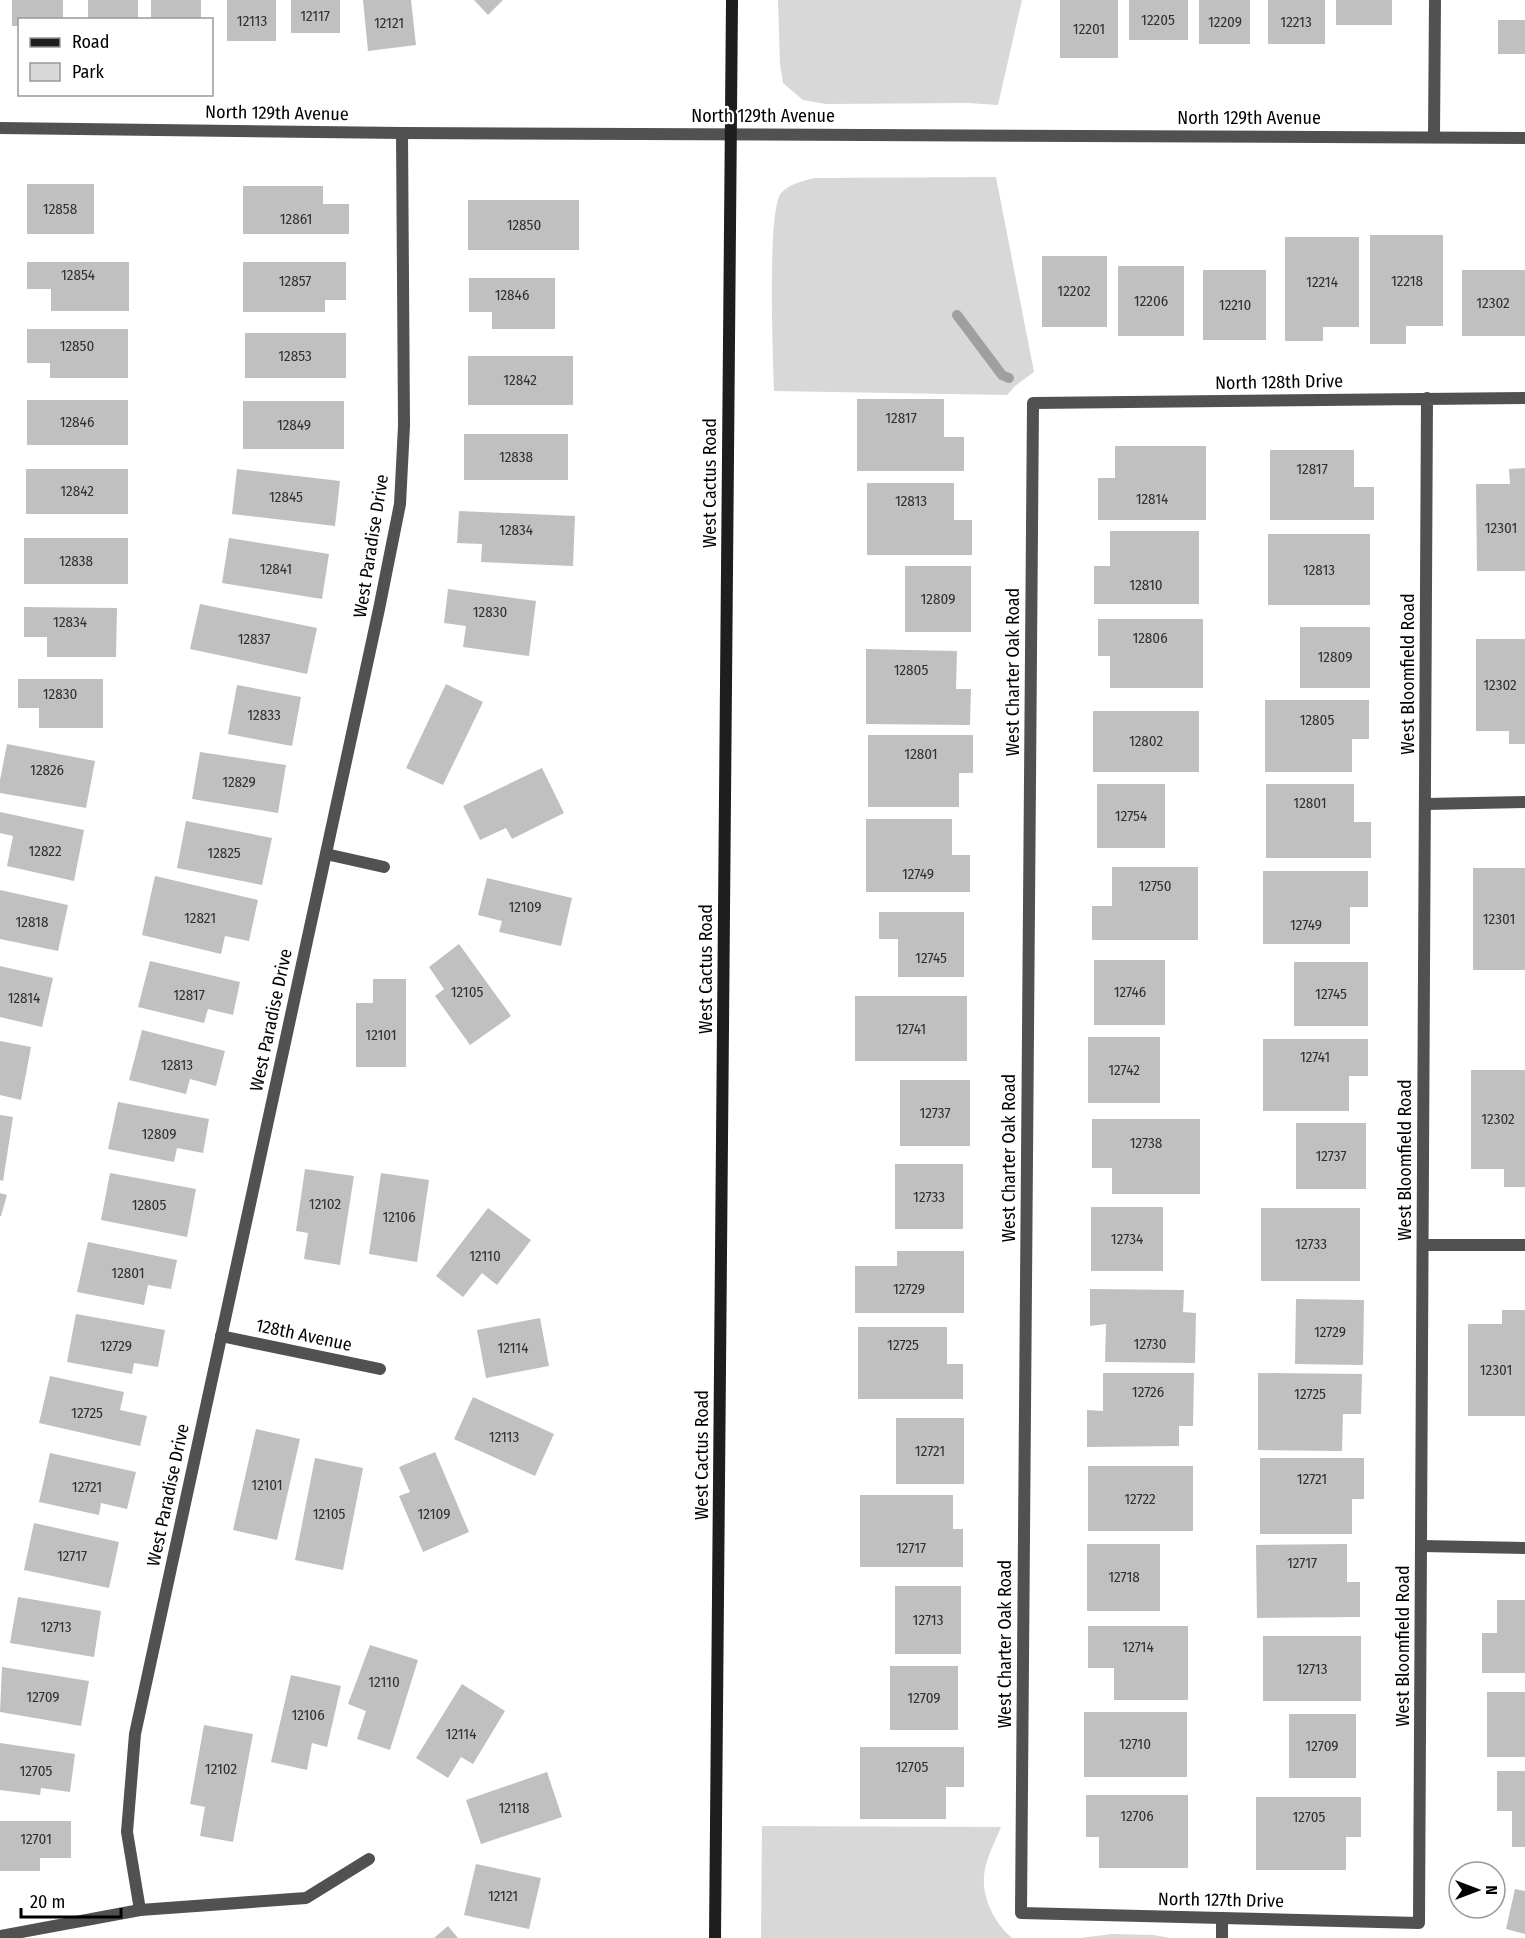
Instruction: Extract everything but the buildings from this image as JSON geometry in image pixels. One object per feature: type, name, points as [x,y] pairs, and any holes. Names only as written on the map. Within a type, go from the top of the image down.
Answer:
[{"type":"main road","name":"West Cactus Road","points":[[715,1938],[732,0]]},
{"type":"street","points":[[1434,136],[1435,0]]},
{"type":"street","name":"North 129th Avenue","points":[[0,128],[402,133],[1525,138]]},
{"type":"street","name":"West Paradise Drive","points":[[140,1910],[127,1832],[135,1734],[380,609],[400,504],[404,426],[402,133]]},
{"type":"street","name":"West Bloomfield Road","points":[[1419,1923],[1427,398]]},
{"type":"street","name":"North 128th Drive","points":[[1033,403],[1525,398]]},
{"type":"street","name":"West Charter Oak Road","points":[[1021,1912],[1033,403]]},
{"type":"street","points":[[1425,804],[1525,802]]},
{"type":"street","points":[[326,854],[384,867]]},
{"type":"street","points":[[1423,1245],[1525,1245]]},
{"type":"street","name":"128th Avenue","points":[[222,1336],[380,1369]]},
{"type":"street","points":[[1422,1546],[1525,1548]]},
{"type":"street","points":[[0,1936],[140,1910],[306,1898],[369,1859]]},
{"type":"street","name":"North 127th Drive","points":[[1021,1912],[1419,1923]]},
{"type":"street","points":[[1222,1918],[1222,1938]]},
{"type":"green space","points":[[778,0],[1022,0],[998,105],[968,103],[826,104],[803,100],[783,83],[780,64]]},
{"type":"green space","points":[[996,177],[1034,372],[1007,395],[774,391],[772,255],[777,205],[784,190],[814,178]]},
{"type":"green space","points":[[762,1826],[1001,1827],[986,1864],[984,1884],[987,1902],[995,1918],[1012,1938],[761,1938]]},
{"type":"green space","points":[[1112,1934],[1154,1935],[1170,1938],[1080,1938]]},
{"type":"waterway","points":[[957,315],[1002,375],[1009,378]]}]
